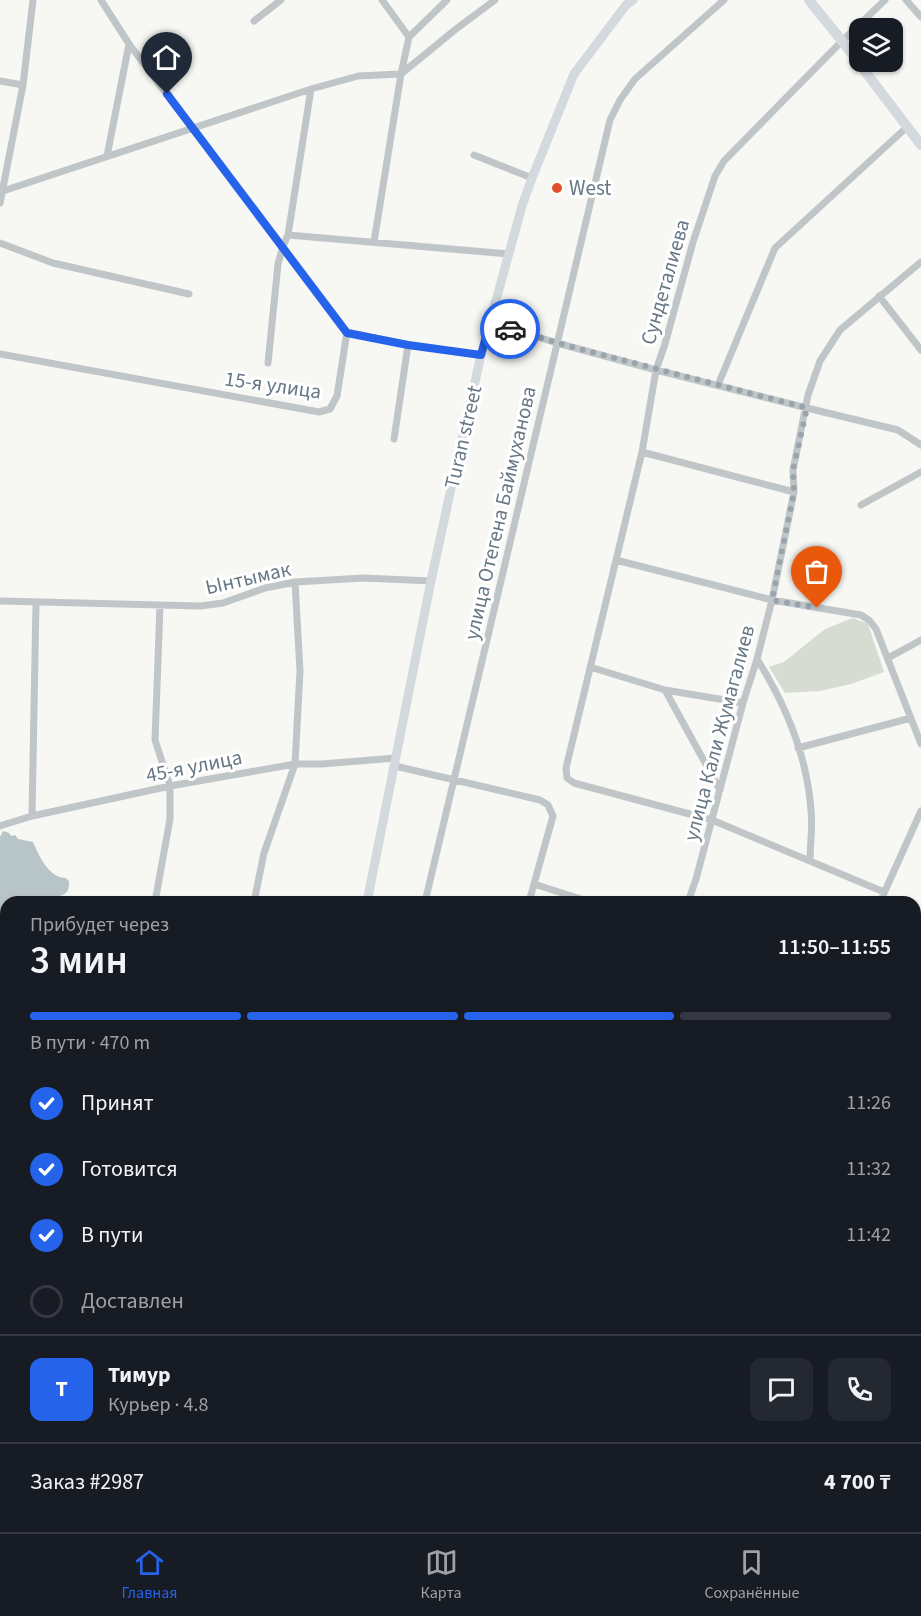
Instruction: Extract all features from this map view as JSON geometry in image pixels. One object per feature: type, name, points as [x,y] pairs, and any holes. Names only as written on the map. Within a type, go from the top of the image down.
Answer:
[{"type":"main road","points":[[809,0],[921,146]]},
{"type":"street","points":[[0,203],[23,85],[33,0]]},
{"type":"street","points":[[113,0],[104,3],[129,44],[347,333],[408,345],[481,355]]},
{"type":"street","points":[[254,21],[282,0]]},
{"type":"street","points":[[382,0],[409,37]]},
{"type":"street","points":[[374,242],[409,37],[447,0]]},
{"type":"street","points":[[3,191],[311,89],[358,76],[401,74],[495,0]]},
{"type":"street","name":"Turan street","points":[[369,896],[431,581],[481,355],[509,254],[532,178],[574,74],[626,5],[633,0]]},
{"type":"street","name":"улица Отегена Баймуханова","points":[[426,896],[610,120],[620,100],[635,79],[724,0]]},
{"type":"street","name":"Сундеталиева","points":[[712,820],[574,783],[567,777],[566,768],[642,452],[656,370],[693,242],[715,176],[724,161],[885,0]]},
{"type":"street","points":[[906,0],[921,17]]},
{"type":"street","points":[[107,156],[129,44]]},
{"type":"street","points":[[0,81],[23,85]]},
{"type":"street","points":[[268,363],[278,264],[288,235],[311,89]]},
{"type":"street","points":[[718,385],[775,248],[907,127]]},
{"type":"street","points":[[474,155],[532,178]]},
{"type":"street","points":[[288,235],[509,254]]},
{"type":"street","points":[[0,243],[53,263],[189,294]]},
{"type":"street","name":"улица Кали Жумагалиев","points":[[690,896],[743,703],[758,658],[794,492],[793,470],[808,395],[820,361],[840,330],[921,262]]},
{"type":"street","points":[[879,296],[921,350]]},
{"type":"street","points":[[490,322],[656,370],[898,430],[921,445]]},
{"type":"street","name":"15-я улица","points":[[0,354],[319,412],[330,409],[337,396],[347,333]]},
{"type":"street","points":[[394,439],[408,345]]},
{"type":"street","points":[[642,452],[794,492]]},
{"type":"street","points":[[861,505],[921,472]]},
{"type":"street","points":[[616,560],[772,600],[861,615],[876,629],[921,744]]},
{"type":"street","name":"Ынтымак","points":[[0,602],[200,606],[223,603],[265,588],[295,582],[364,578],[431,581]]},
{"type":"street","points":[[255,896],[264,853],[295,764],[300,671],[295,582]]},
{"type":"street","points":[[32,816],[36,603]]},
{"type":"street","points":[[156,896],[170,819],[170,786],[155,740],[160,605]]},
{"type":"street","points":[[888,658],[921,640]]},
{"type":"street","points":[[758,658],[786,710],[806,770],[812,811],[810,861]]},
{"type":"street","points":[[590,667],[665,690],[743,703]]},
{"type":"street","points":[[665,690],[720,790]]},
{"type":"street","points":[[798,748],[911,718]]},
{"type":"street","points":[[396,762],[455,780],[540,800],[548,805],[553,816],[531,896]]},
{"type":"street","name":"45-я улица","points":[[0,826],[32,816],[170,786],[295,764],[396,762]]},
{"type":"street","points":[[883,896],[921,811]]},
{"type":"street","points":[[712,820],[885,892]]},
{"type":"street","points":[[534,884],[571,896]]},
{"type":"shaded area","points":[[853,618],[868,624],[884,672],[851,684],[820,691],[785,693],[769,667],[784,662],[825,629]]},
{"type":"shaded area","points":[[3,831],[11,836],[15,835],[18,839],[33,842],[50,870],[69,881],[66,893],[59,896],[0,896],[0,837]]},
{"type":"way so far","points":[[510,329],[656,370],[807,408],[793,470],[794,492],[772,600],[817,608]]},
{"type":"place","name":"West","points":[[557,188]]},
{"type":"route","points":[[167,94],[347,333],[408,345],[481,355],[490,322],[510,329]]}]
